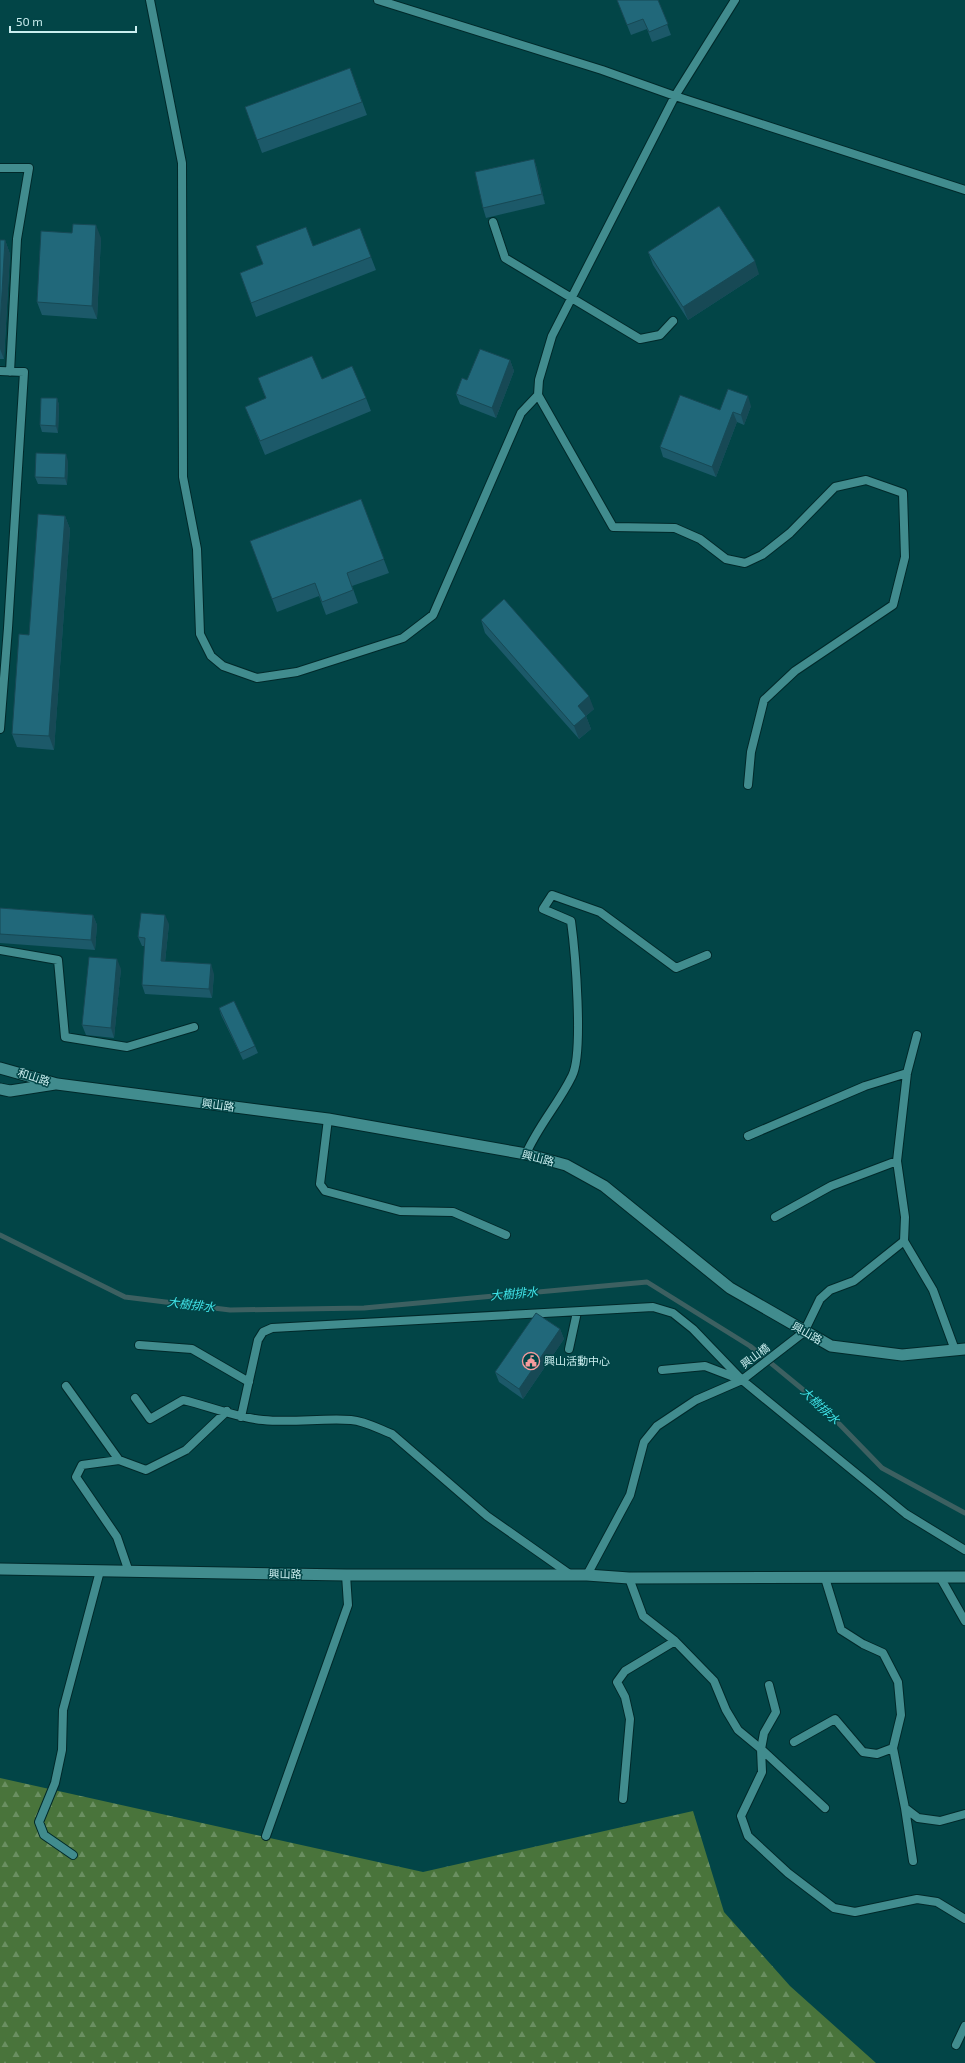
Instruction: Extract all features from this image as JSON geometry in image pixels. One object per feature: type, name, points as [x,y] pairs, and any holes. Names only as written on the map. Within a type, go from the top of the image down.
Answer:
[{"type":"main road","name":"和山路","points":[[0,1068],[57,1084]]},
{"type":"main road","name":"興山路","points":[[57,1084],[328,1119],[526,1154],[566,1165],[604,1186],[730,1288],[804,1332],[831,1346],[902,1355],[960,1349]]},
{"type":"main road","name":"和山路","points":[[0,1089],[10,1091],[57,1084]]},
{"type":"main road","name":"興山路","points":[[0,1569],[346,1575],[587,1575],[629,1578],[965,1577]]},
{"type":"lane","points":[[150,0],[182,163],[182,477],[197,549],[200,634],[211,656],[223,666],[257,678],[297,672],[403,638],[433,615],[521,413],[538,395]]},
{"type":"lane","points":[[378,0],[602,70],[675,96],[965,190]]},
{"type":"lane","points":[[735,0],[675,96],[552,336],[539,380],[538,395],[613,527],[675,528],[700,539],[726,559],[745,563],[762,555],[790,533],[835,487],[866,480],[903,493],[905,556],[892,605],[795,671],[764,700],[751,752],[748,785]]},
{"type":"lane","points":[[0,168],[29,168],[17,239],[10,372]]},
{"type":"lane","points":[[493,222],[506,258],[640,339],[660,335],[673,321]]},
{"type":"lane","points":[[0,371],[24,372],[4,628],[0,729]]},
{"type":"lane","points":[[526,1154],[535,1134],[573,1075],[578,1051],[575,949],[571,921],[543,909],[552,895],[600,912],[676,968],[707,955]]},
{"type":"lane","points":[[0,950],[58,960],[65,1037],[127,1047],[194,1027]]},
{"type":"lane","points":[[917,1035],[907,1073],[896,1161],[905,1217],[904,1241],[933,1290],[960,1349]]},
{"type":"lane","points":[[748,1136],[865,1086],[907,1073]]},
{"type":"lane","points":[[328,1119],[320,1184],[325,1191],[400,1211],[453,1212],[506,1236]]},
{"type":"lane","points":[[775,1217],[831,1186],[896,1161]]},
{"type":"lane","points":[[804,1332],[820,1299],[830,1290],[854,1281],[904,1241]]},
{"type":"lane","points":[[241,1417],[258,1340],[263,1332],[272,1328],[653,1307],[673,1313],[693,1329],[742,1380],[906,1514],[965,1550]]},
{"type":"lane","points":[[569,1349],[577,1312]]},
{"type":"lane","name":"興山橋","points":[[587,1575],[630,1495],[644,1442],[657,1426],[696,1400],[742,1380],[804,1332]]},
{"type":"lane","points":[[139,1345],[192,1349],[249,1382]]},
{"type":"lane","points":[[662,1370],[704,1366],[742,1380]]},
{"type":"lane","points":[[66,1386],[119,1460]]},
{"type":"lane","points":[[135,1398],[150,1420],[183,1400],[227,1411],[241,1417],[264,1420],[306,1422],[352,1420],[376,1427],[392,1434],[487,1516],[571,1575]]},
{"type":"lane","points":[[129,1572],[117,1537],[76,1477],[82,1465],[119,1460],[146,1470],[186,1450],[227,1411]]},
{"type":"lane","points":[[73,1856],[44,1835],[39,1822],[55,1783],[62,1750],[63,1710],[100,1571]]},
{"type":"lane","points":[[266,1836],[348,1605],[346,1575]]},
{"type":"lane","points":[[940,1577],[965,1621]]},
{"type":"lane","points":[[629,1578],[643,1616],[675,1641],[714,1681],[726,1710],[738,1730],[761,1749],[825,1808]]},
{"type":"lane","points":[[825,1578],[840,1630],[863,1644],[883,1653],[898,1682],[901,1715],[893,1748],[905,1808],[913,1861]]},
{"type":"lane","points":[[623,1799],[630,1719],[625,1697],[617,1682],[625,1671],[675,1641]]},
{"type":"lane","points":[[769,1685],[776,1712],[764,1733],[761,1749],[762,1772],[741,1816],[748,1836],[788,1873],[834,1908],[854,1912],[917,1899],[937,1902],[965,1919]]},
{"type":"lane","points":[[794,1742],[835,1719],[863,1752],[877,1754],[893,1748]]},
{"type":"lane","points":[[905,1808],[918,1818],[940,1821],[965,1814]]},
{"type":"lane","points":[[956,2045],[965,2026]]},
{"type":"green space","points":[[0,1778],[423,1872],[693,1811],[724,1912],[790,1986],[876,2063],[0,2063]]},
{"type":"building","points":[[617,0],[658,0],[668,24],[649,32],[643,19],[627,25]]},
{"type":"building","points":[[350,68],[362,102],[257,140],[245,107]]},
{"type":"building","points":[[534,159],[542,194],[483,208],[475,172]]},
{"type":"building","points":[[719,206],[755,261],[683,307],[648,252]]},
{"type":"building","points":[[73,224],[96,225],[92,306],[37,302],[41,231],[72,233]]},
{"type":"building","points":[[306,227],[313,246],[360,228],[371,257],[251,303],[240,273],[263,264],[256,246]]},
{"type":"building","points":[[0,240],[5,240],[0,328]]},
{"type":"building","points":[[480,349],[510,360],[492,408],[456,394],[462,378],[467,380]]},
{"type":"building","points":[[312,356],[322,379],[352,366],[366,398],[260,441],[245,407],[266,398],[258,378]]},
{"type":"building","points":[[728,389],[748,396],[741,415],[733,412],[712,467],[660,447],[680,395],[720,410]]},
{"type":"building","points":[[41,398],[57,398],[56,426],[40,425]]},
{"type":"building","points":[[36,453],[66,454],[65,478],[35,477]]},
{"type":"building","points":[[361,499],[384,559],[347,573],[353,590],[322,602],[315,583],[272,599],[250,541]]},
{"type":"building","points":[[38,514],[65,516],[49,736],[12,734],[19,634],[29,635]]},
{"type":"building","points":[[504,599],[589,696],[578,706],[586,716],[574,726],[481,620]]},
{"type":"building","points":[[0,908],[93,915],[91,940],[0,934]]},
{"type":"building","points":[[141,913],[165,915],[161,961],[211,964],[209,989],[142,985],[145,938],[138,937]]},
{"type":"building","points":[[89,957],[117,959],[111,1028],[82,1025]]},
{"type":"building","points":[[234,1001],[255,1046],[240,1053],[219,1008]]},
{"type":"building","name":"興山活動中心","points":[[536,1313],[560,1329],[519,1389],[495,1372]]},
{"type":"waterway","name":"大樹排水","points":[[0,1235],[125,1297],[230,1310],[364,1308],[647,1282],[750,1346],[818,1402],[882,1468],[965,1513]]},
{"type":"place","name":"興山活動中心","points":[[531,1361]]}]
